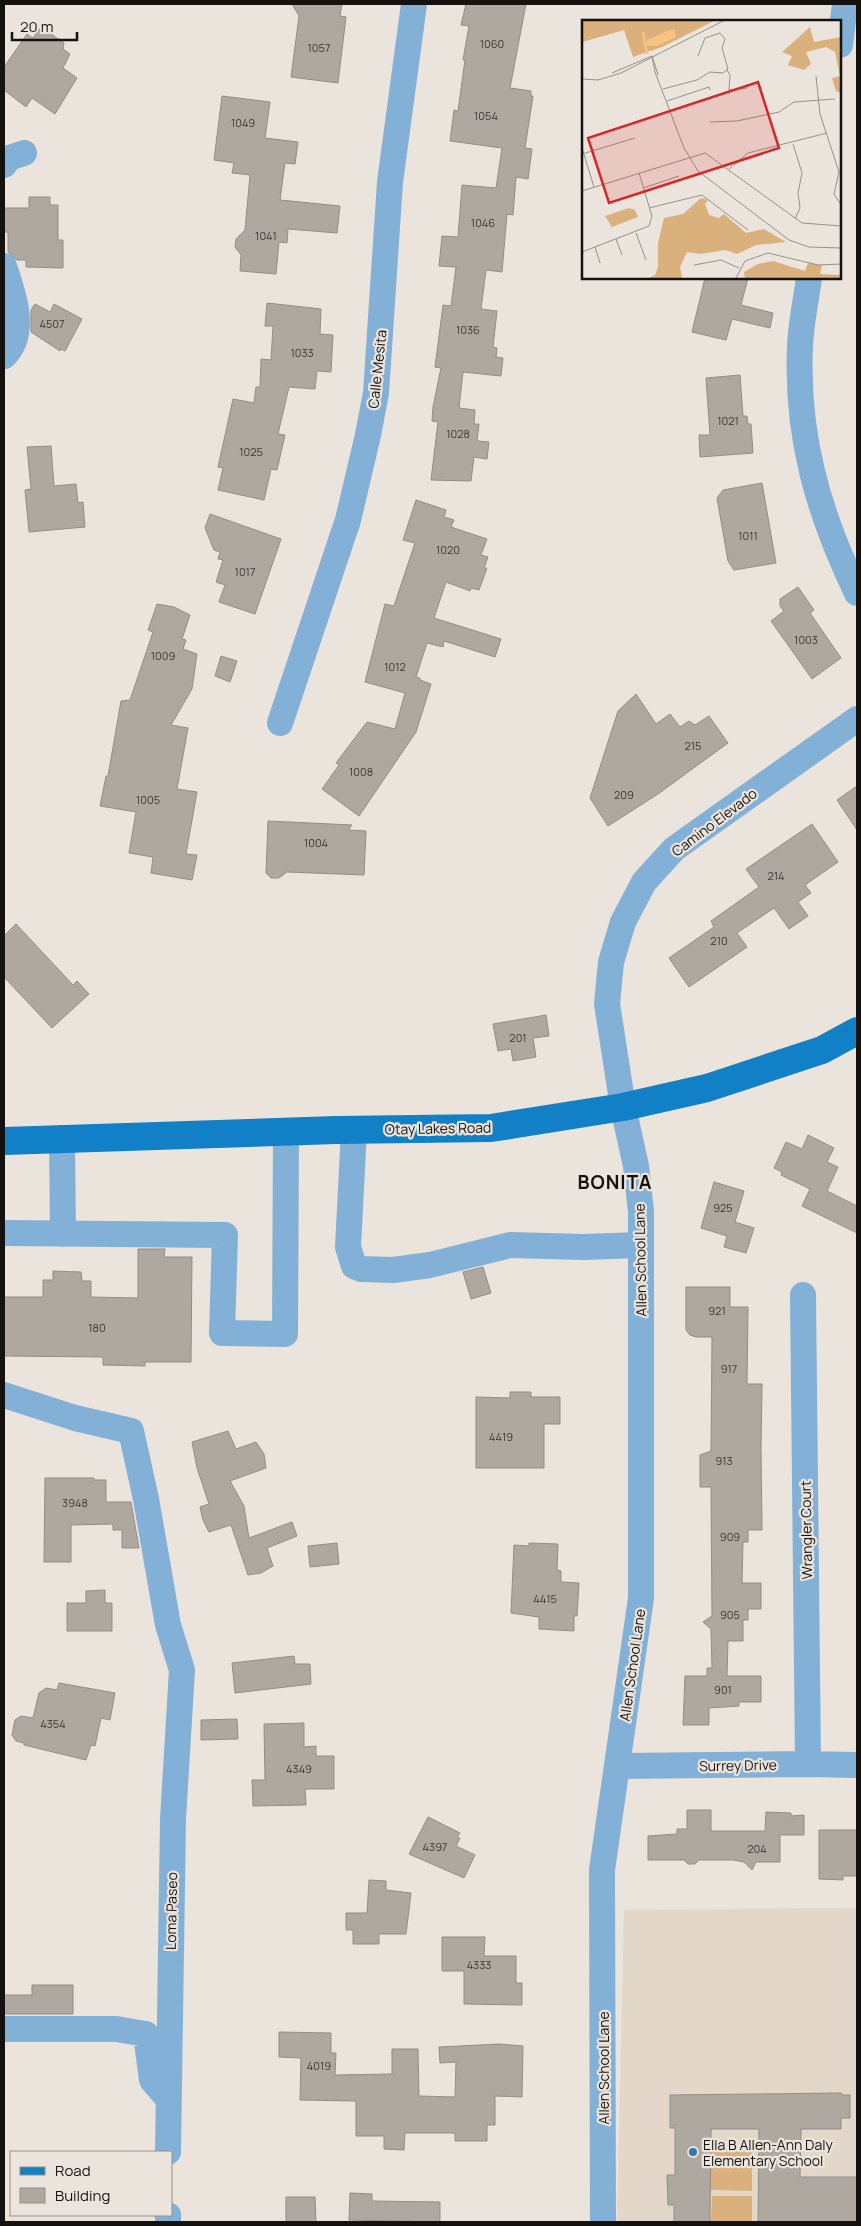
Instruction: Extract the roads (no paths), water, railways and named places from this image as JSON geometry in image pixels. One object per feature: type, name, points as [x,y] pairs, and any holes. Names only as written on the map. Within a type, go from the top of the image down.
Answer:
[{"type":"main road","name":"Otay Lakes Road","points":[[4,1141],[286,1131],[491,1128],[623,1108],[707,1088],[822,1050],[857,1031]]},
{"type":"street","name":"Calle Mesita","points":[[280,723],[348,520],[376,393],[390,182],[414,4]]},
{"type":"street","points":[[841,37],[845,4]]},
{"type":"street","points":[[4,266],[16,303],[16,332],[8,352],[4,356]]},
{"type":"street","points":[[808,279],[800,344],[799,372],[805,444],[813,481],[824,517],[837,552],[857,593]]},
{"type":"street","name":"Camino Elevado","points":[[623,1108],[608,1004],[608,983],[616,942],[632,902],[658,865],[680,844],[857,719]]},
{"type":"street","name":"Allen School Lane","points":[[603,2222],[602,1870],[641,1598],[641,1212],[636,1166],[623,1108]]},
{"type":"street","points":[[354,1130],[348,1246],[354,1266],[360,1269],[393,1270],[430,1265],[510,1245],[583,1247],[641,1245]]},
{"type":"street","points":[[4,1233],[225,1235],[222,1333],[285,1334],[286,1131]]},
{"type":"street","points":[[62,1138],[63,1234]]},
{"type":"street","name":"Wrangler Court","points":[[803,1295],[808,1764]]},
{"type":"street","name":"Loma Paseo","points":[[4,1395],[75,1418],[131,1431],[146,1499],[168,1625],[182,1670],[173,1819],[167,2098],[168,2151]]},
{"type":"street","name":"Surrey Drive","points":[[618,1766],[857,1765]]},
{"type":"street","points":[[4,2029],[116,2029],[146,2034],[152,2080],[167,2098]]},
{"type":"place","name":"Ella B Allen-Ann Daly Elementary School","points":[[693,2152]]},
{"type":"district","name":"BONITA","points":[[615,1182]]}]
